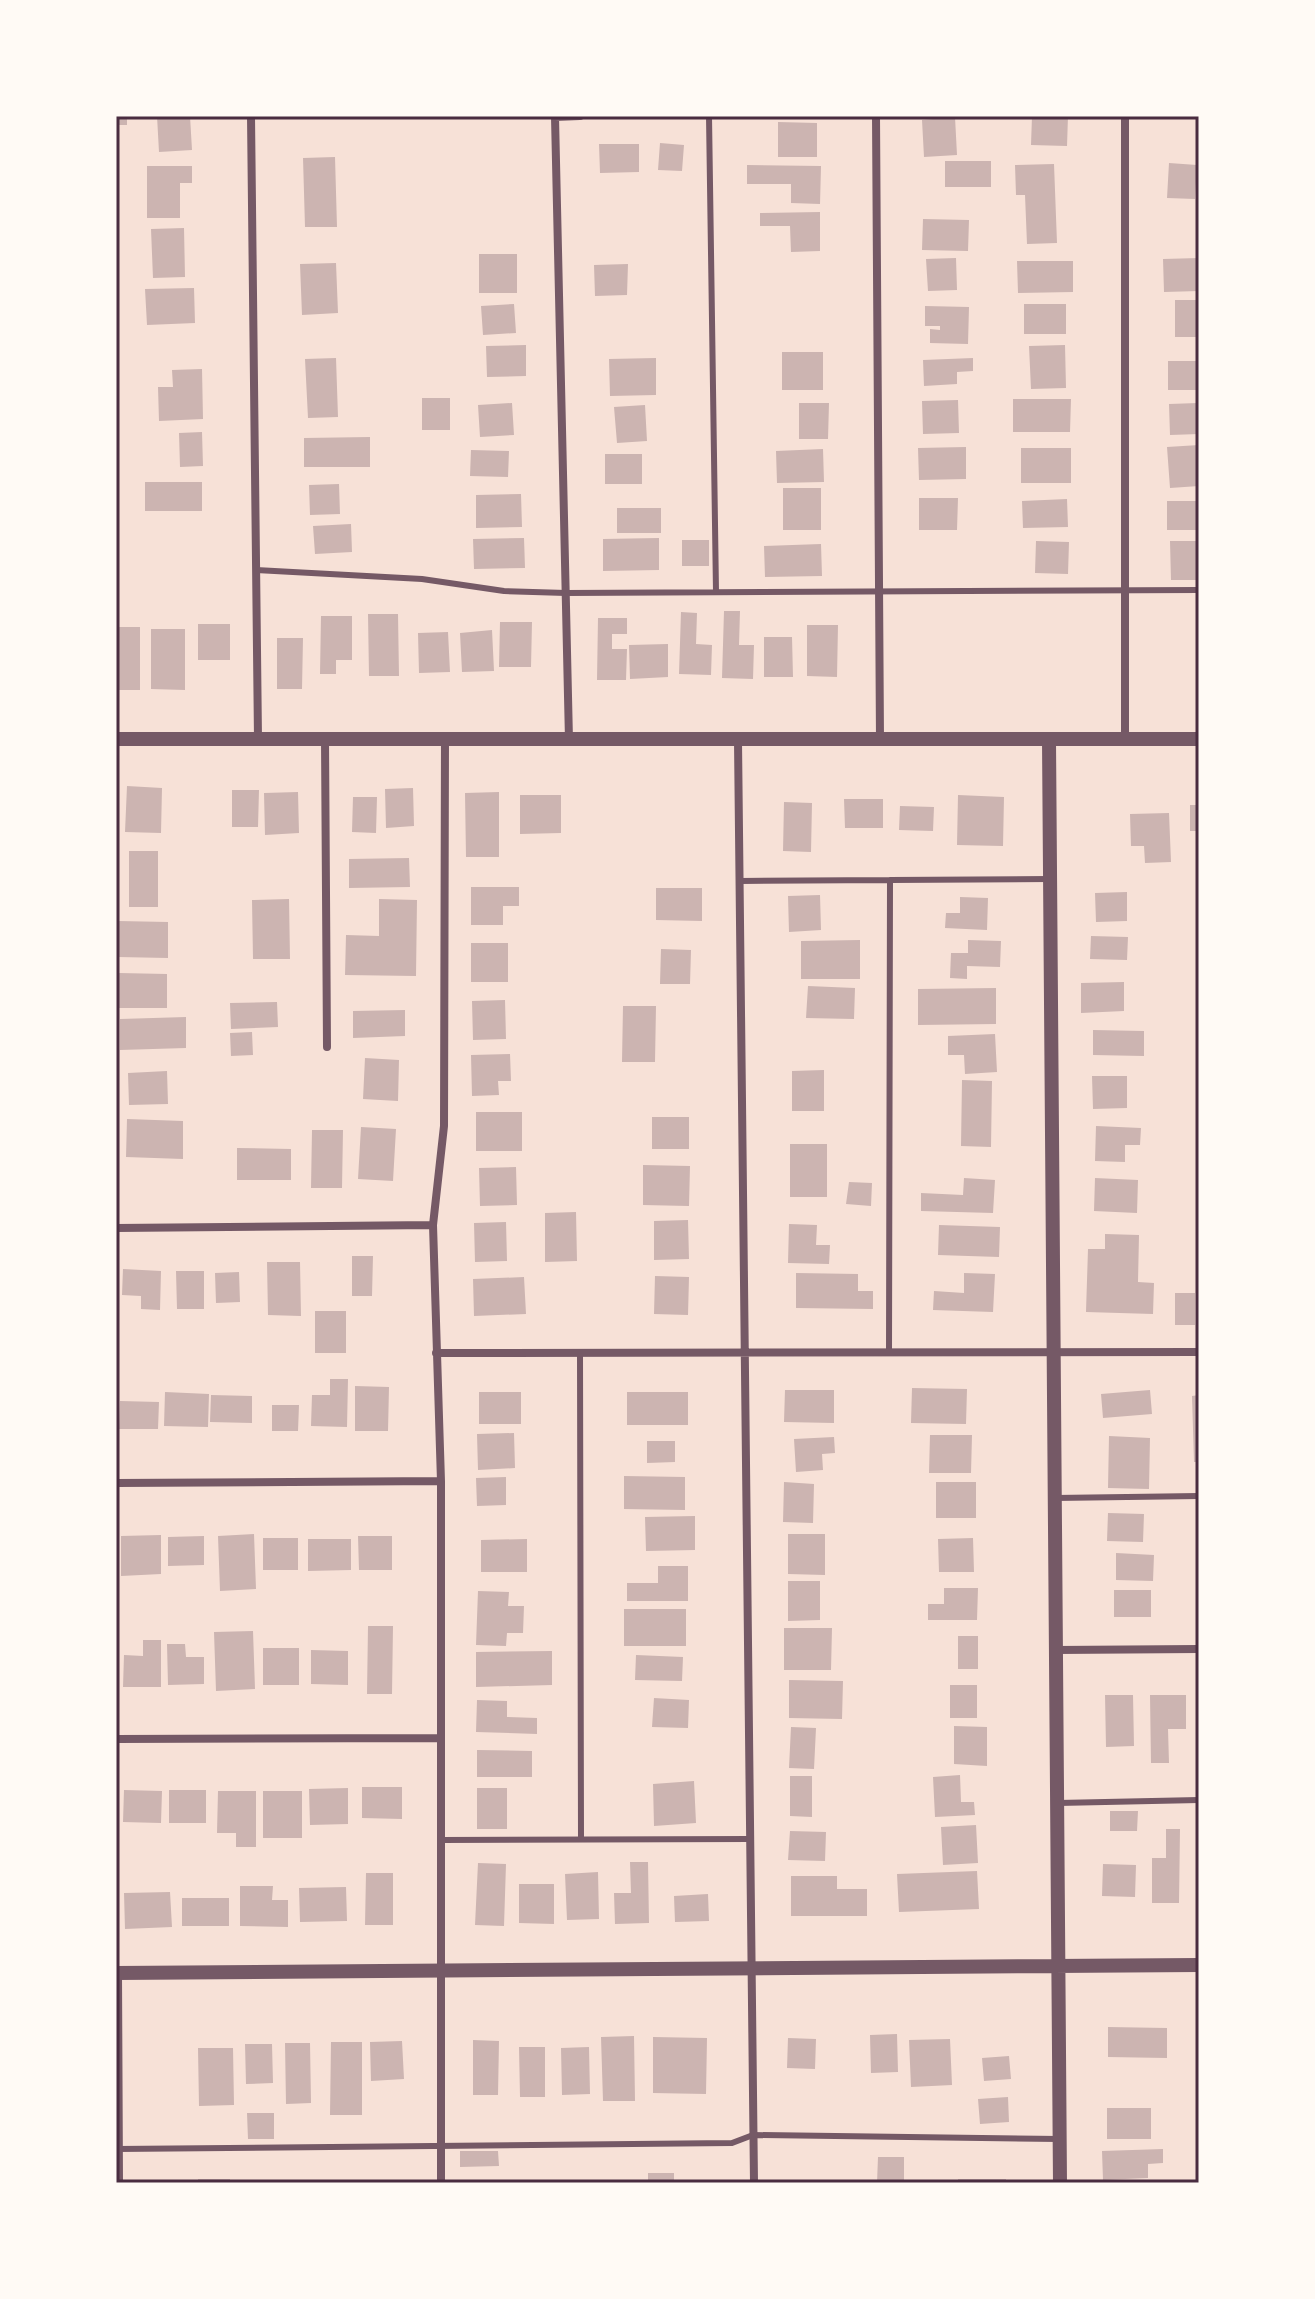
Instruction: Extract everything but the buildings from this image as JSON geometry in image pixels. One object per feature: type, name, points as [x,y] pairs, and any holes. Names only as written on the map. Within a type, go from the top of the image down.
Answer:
[{"type":"street","points":[[251,116],[258,740]]},
{"type":"street","points":[[569,740],[555,117],[580,116]]},
{"type":"street","points":[[876,116],[880,740]]},
{"type":"street","points":[[1125,116],[1125,739]]},
{"type":"street","points":[[116,739],[1199,739]]},
{"type":"street","points":[[325,739],[327,1047]]},
{"type":"street","points":[[441,2183],[441,1481],[433,1225],[444,1126],[445,739]]},
{"type":"street","points":[[1049,740],[1060,2183]]},
{"type":"street","points":[[738,741],[754,2183]]},
{"type":"street","points":[[116,1228],[433,1225]]},
{"type":"street","points":[[436,1353],[1199,1352]]},
{"type":"street","points":[[116,1483],[441,1481]]},
{"type":"street","points":[[1056,1650],[1199,1649]]},
{"type":"street","points":[[116,1739],[441,1738]]},
{"type":"street","points":[[119,2183],[117,1973],[1199,1965]]},
{"type":"lane","points":[[709,116],[716,592]]},
{"type":"lane","points":[[256,570],[422,579],[504,591],[566,593],[1199,590]]},
{"type":"lane","points":[[740,881],[1050,879]]},
{"type":"lane","points":[[889,1352],[890,880]]},
{"type":"lane","points":[[580,1353],[581,1839]]},
{"type":"lane","points":[[1055,1498],[1199,1496]]},
{"type":"lane","points":[[1058,1803],[1199,1800]]},
{"type":"lane","points":[[441,1840],[750,1839]]},
{"type":"lane","points":[[118,2149],[732,2143],[753,2135],[1059,2139]]}]
